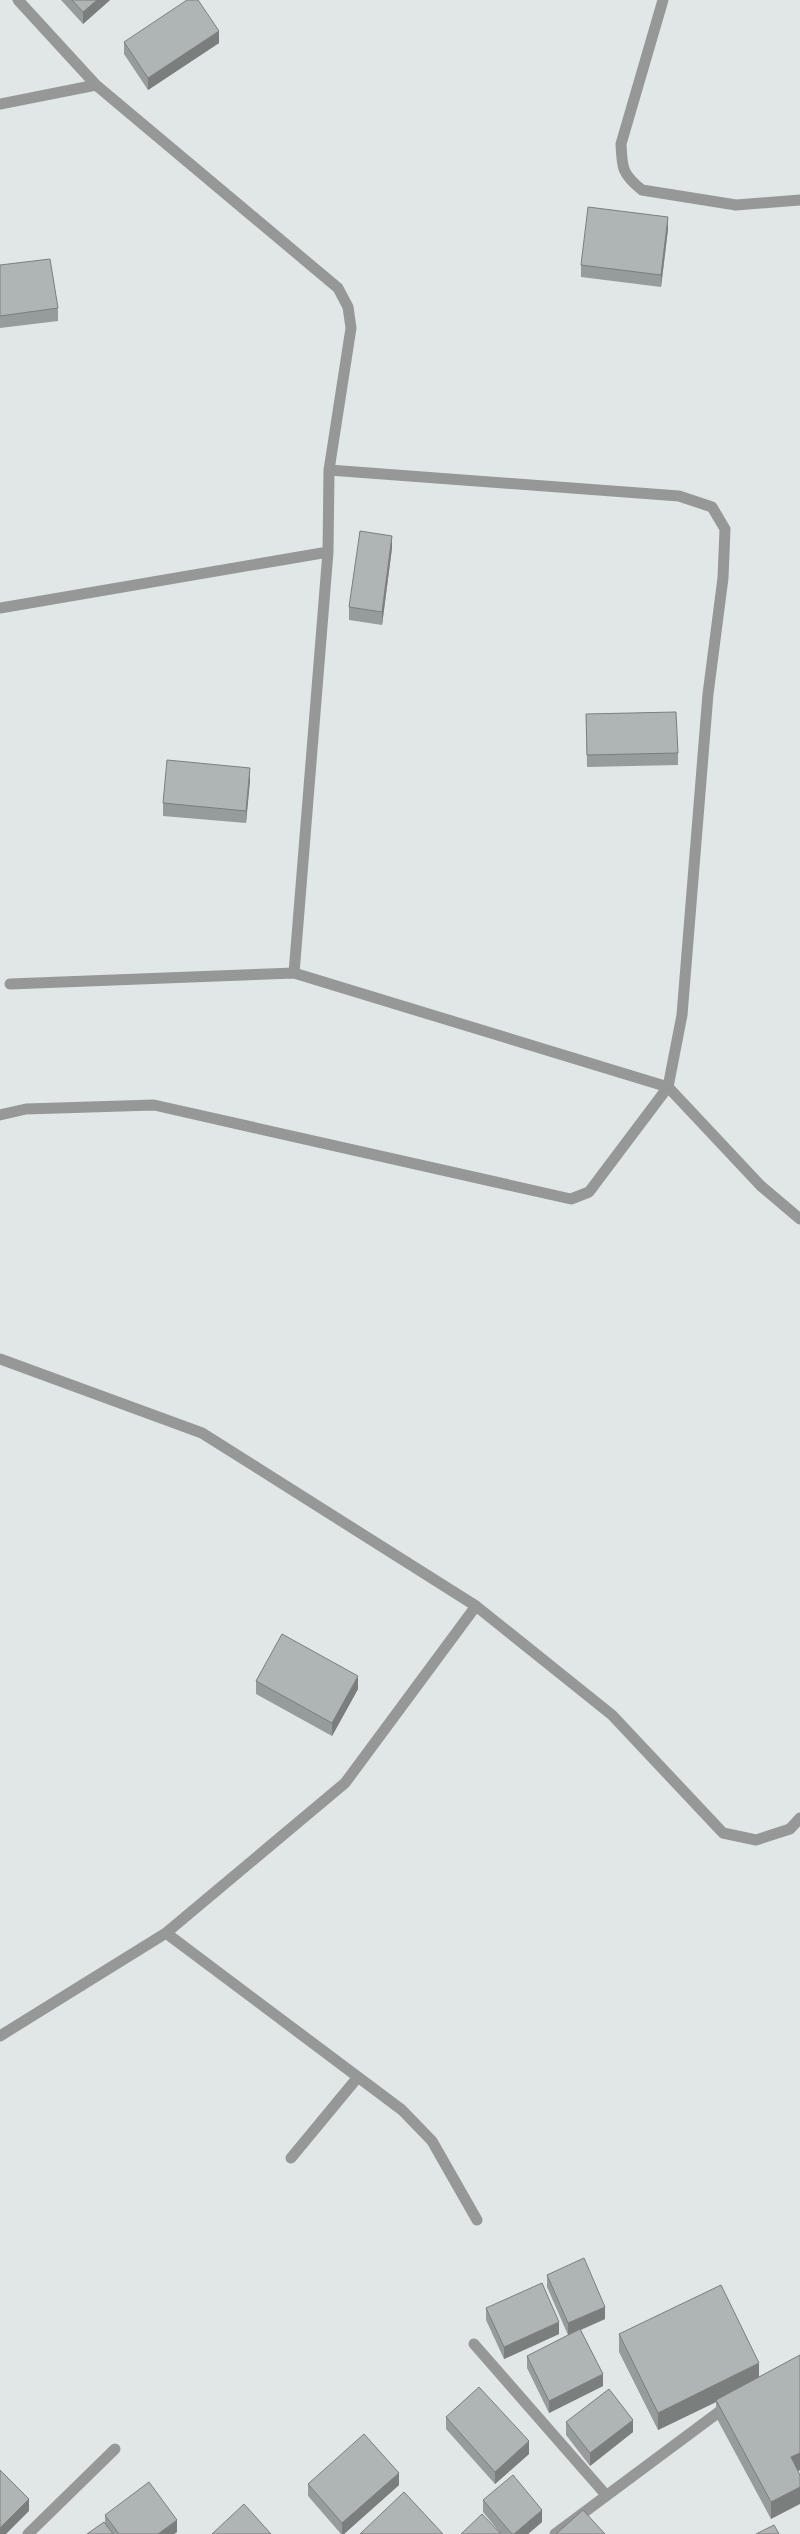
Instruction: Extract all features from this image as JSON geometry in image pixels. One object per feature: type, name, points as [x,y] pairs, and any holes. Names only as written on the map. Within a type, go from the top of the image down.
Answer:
[{"type":"street","points":[[18,0],[96,85],[338,288],[348,307],[351,328],[329,470],[328,552],[294,974]]},
{"type":"street","points":[[663,0],[621,144],[622,168],[631,181],[642,190],[736,205],[800,200]]},
{"type":"street","points":[[0,104],[96,85]]},
{"type":"street","points":[[0,1115],[26,1109],[154,1105],[571,1198],[589,1192],[668,1087],[682,1015],[708,694],[723,578],[725,529],[712,507],[679,496],[329,470]]},
{"type":"street","points":[[0,608],[328,552]]},
{"type":"street","points":[[10,984],[294,974],[668,1087],[761,1186],[800,1219]]},
{"type":"street","points":[[0,1359],[202,1433],[476,1606],[612,1715],[723,1833],[756,1840],[790,1828],[800,1818]]},
{"type":"street","points":[[0,2036],[166,1933],[345,1783],[476,1606]]},
{"type":"street","points":[[166,1933],[402,2110],[432,2141],[477,2220]]},
{"type":"street","points":[[291,2158],[358,2077]]},
{"type":"street","points":[[474,2344],[606,2494]]},
{"type":"street","points":[[555,2534],[606,2494],[739,2397]]},
{"type":"street","points":[[28,2534],[114,2449]]},
{"type":"building","points":[[72,0],[97,0],[83,12]]},
{"type":"building","points":[[187,0],[198,0],[219,31],[148,78],[124,42]]},
{"type":"building","points":[[588,207],[668,217],[661,275],[581,265]]},
{"type":"building","points":[[50,259],[58,308],[0,316],[0,265]]},
{"type":"building","points":[[360,531],[392,536],[382,612],[349,607]]},
{"type":"building","points":[[676,712],[678,753],[587,755],[586,714]]},
{"type":"building","points":[[167,760],[250,768],[246,811],[163,803]]},
{"type":"building","points":[[282,1634],[358,1676],[332,1723],[256,1681]]},
{"type":"building","points":[[584,2258],[605,2307],[568,2323],[547,2275]]},
{"type":"building","points":[[542,2283],[559,2322],[504,2347],[486,2308]]},
{"type":"building","points":[[721,2285],[759,2363],[658,2413],[619,2334]]},
{"type":"building","points":[[580,2329],[603,2374],[549,2401],[527,2356]]},
{"type":"building","points":[[800,2355],[800,2453],[791,2457],[800,2475],[800,2487],[771,2502],[716,2400]]},
{"type":"building","points":[[479,2387],[529,2441],[495,2472],[446,2417]]},
{"type":"building","points":[[609,2389],[633,2420],[590,2453],[566,2422]]},
{"type":"building","points":[[364,2434],[399,2473],[342,2523],[308,2484]]},
{"type":"building","points":[[0,2470],[29,2499],[0,2528]]},
{"type":"building","points":[[513,2475],[542,2510],[514,2534],[512,2534],[483,2500]]},
{"type":"building","points":[[149,2482],[177,2520],[158,2534],[119,2534],[105,2515]]},
{"type":"building","points":[[404,2492],[443,2534],[360,2534]]},
{"type":"building","points":[[244,2504],[271,2534],[212,2534]]},
{"type":"building","points":[[583,2510],[605,2534],[556,2534]]},
{"type":"building","points":[[482,2514],[501,2534],[461,2534]]},
{"type":"building","points":[[104,2522],[113,2534],[87,2534]]},
{"type":"building","points":[[774,2525],[779,2534],[756,2534]]}]
